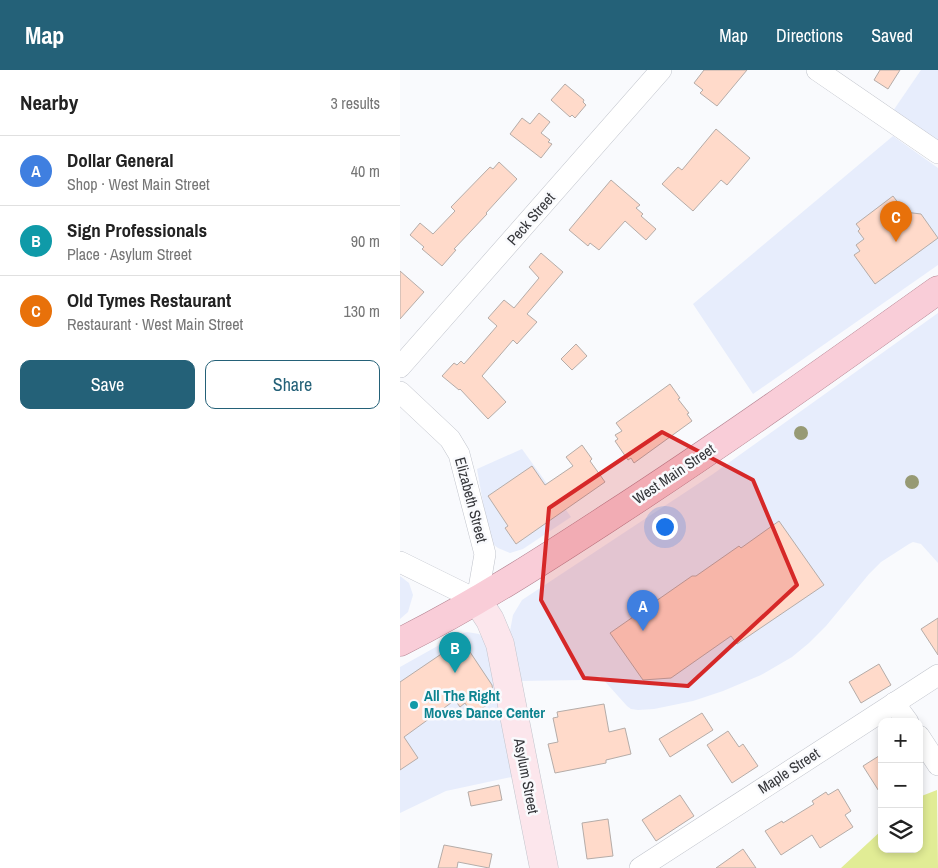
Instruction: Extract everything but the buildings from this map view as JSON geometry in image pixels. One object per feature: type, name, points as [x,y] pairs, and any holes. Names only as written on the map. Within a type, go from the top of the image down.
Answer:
[{"type":"main road","name":"West Main Street","points":[[400,642],[536,566],[665,481],[938,290]]},
{"type":"street","name":"Peck Street","points":[[400,367],[661,70]]},
{"type":"street","points":[[816,70],[938,153]]},
{"type":"street","name":"Elizabeth Street","points":[[400,392],[450,439],[459,454],[485,554],[477,600]]},
{"type":"street","points":[[400,562],[477,600]]},
{"type":"street","name":"Asylum Street","points":[[477,600],[490,620],[500,644],[544,868]]},
{"type":"street","name":"Maple Street","points":[[640,868],[938,674]]},
{"type":"street","points":[[894,703],[905,718]]},
{"type":"street","points":[[923,742],[938,765]]},
{"type":"highlighted area","points":[[662,432],[753,480],[797,585],[688,686],[584,678],[541,600],[549,508]]},
{"type":"shaded area","points":[[921,70],[938,70],[938,140],[893,111]]},
{"type":"shaded area","points":[[893,136],[938,168],[938,265],[753,394],[693,304]]},
{"type":"shaded area","points":[[938,313],[938,563],[921,544],[913,542],[909,544],[881,562],[826,626],[792,657],[761,675],[693,701],[654,709],[638,710],[627,706],[600,676],[584,680],[520,681],[510,631],[513,615],[522,600],[713,474]]},
{"type":"shaded area","points":[[522,449],[571,517],[523,549],[510,553],[498,548],[491,539],[477,469]]},
{"type":"shaded area","points":[[400,576],[409,583],[413,595],[408,612],[400,619]]},
{"type":"shaded area","points":[[467,632],[479,634],[485,640],[516,776],[446,791],[400,813],[400,667],[459,634]]},
{"type":"green space","points":[[937,790],[938,868],[841,868],[878,834],[878,853],[923,853],[923,795]]},
{"type":"place","name":"Old Tymes Restaurant","points":[[896,242]]},
{"type":"place","name":"Dollar General","points":[[643,631]]},
{"type":"place","name":"Sign Professionals","points":[[455,673]]},
{"type":"place","name":"All The Right Moves Dance Center","points":[[414,705]]}]
